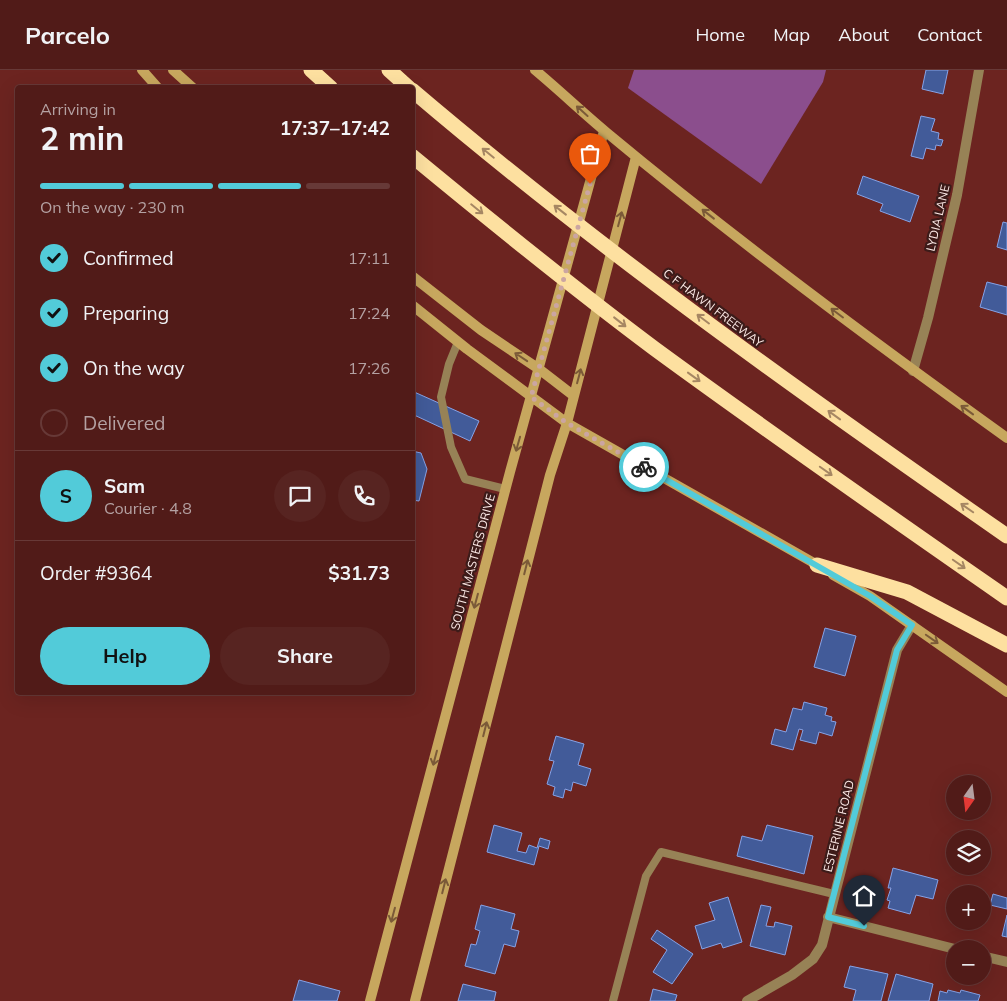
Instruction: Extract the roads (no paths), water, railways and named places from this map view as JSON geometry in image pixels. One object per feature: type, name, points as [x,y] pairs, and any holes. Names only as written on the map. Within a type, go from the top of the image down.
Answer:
[{"type":"highway","points":[[311,70],[328,85]]},
{"type":"highway","points":[[388,70],[406,85]]},
{"type":"highway","name":"C F HAWN FREEWAY","points":[[415,92],[526,184],[668,293],[825,408],[1007,536]]},
{"type":"highway","points":[[415,158],[654,348],[768,431],[1007,598]]},
{"type":"highway","points":[[817,565],[907,592],[1007,645]]},
{"type":"main road","points":[[142,70],[155,85]]},
{"type":"main road","points":[[173,70],[190,85]]},
{"type":"main road","points":[[535,70],[604,131],[703,210],[913,371],[1007,438]]},
{"type":"main road","name":"SOUTH MASTERS DRIVE","points":[[370,1001],[505,489],[604,131]]},
{"type":"main road","points":[[415,1001],[550,475],[567,423],[636,157]]},
{"type":"main road","points":[[415,278],[481,330],[574,396]]},
{"type":"main road","points":[[415,307],[458,342],[567,423],[870,596],[1007,692]]},
{"type":"street","name":"LYDIA LANE","points":[[913,371],[957,195],[979,70]]},
{"type":"street","name":"ESTERINE ROAD","points":[[747,1001],[792,975],[813,959],[822,945],[897,650],[912,625]]},
{"type":"street","points":[[828,917],[946,947]]},
{"type":"street","points":[[991,958],[1007,962]]},
{"type":"lane","points":[[458,342],[448,364],[441,397],[451,447],[465,479],[505,489]]},
{"type":"lane","points":[[613,1001],[646,876],[661,852],[834,894]]}]
